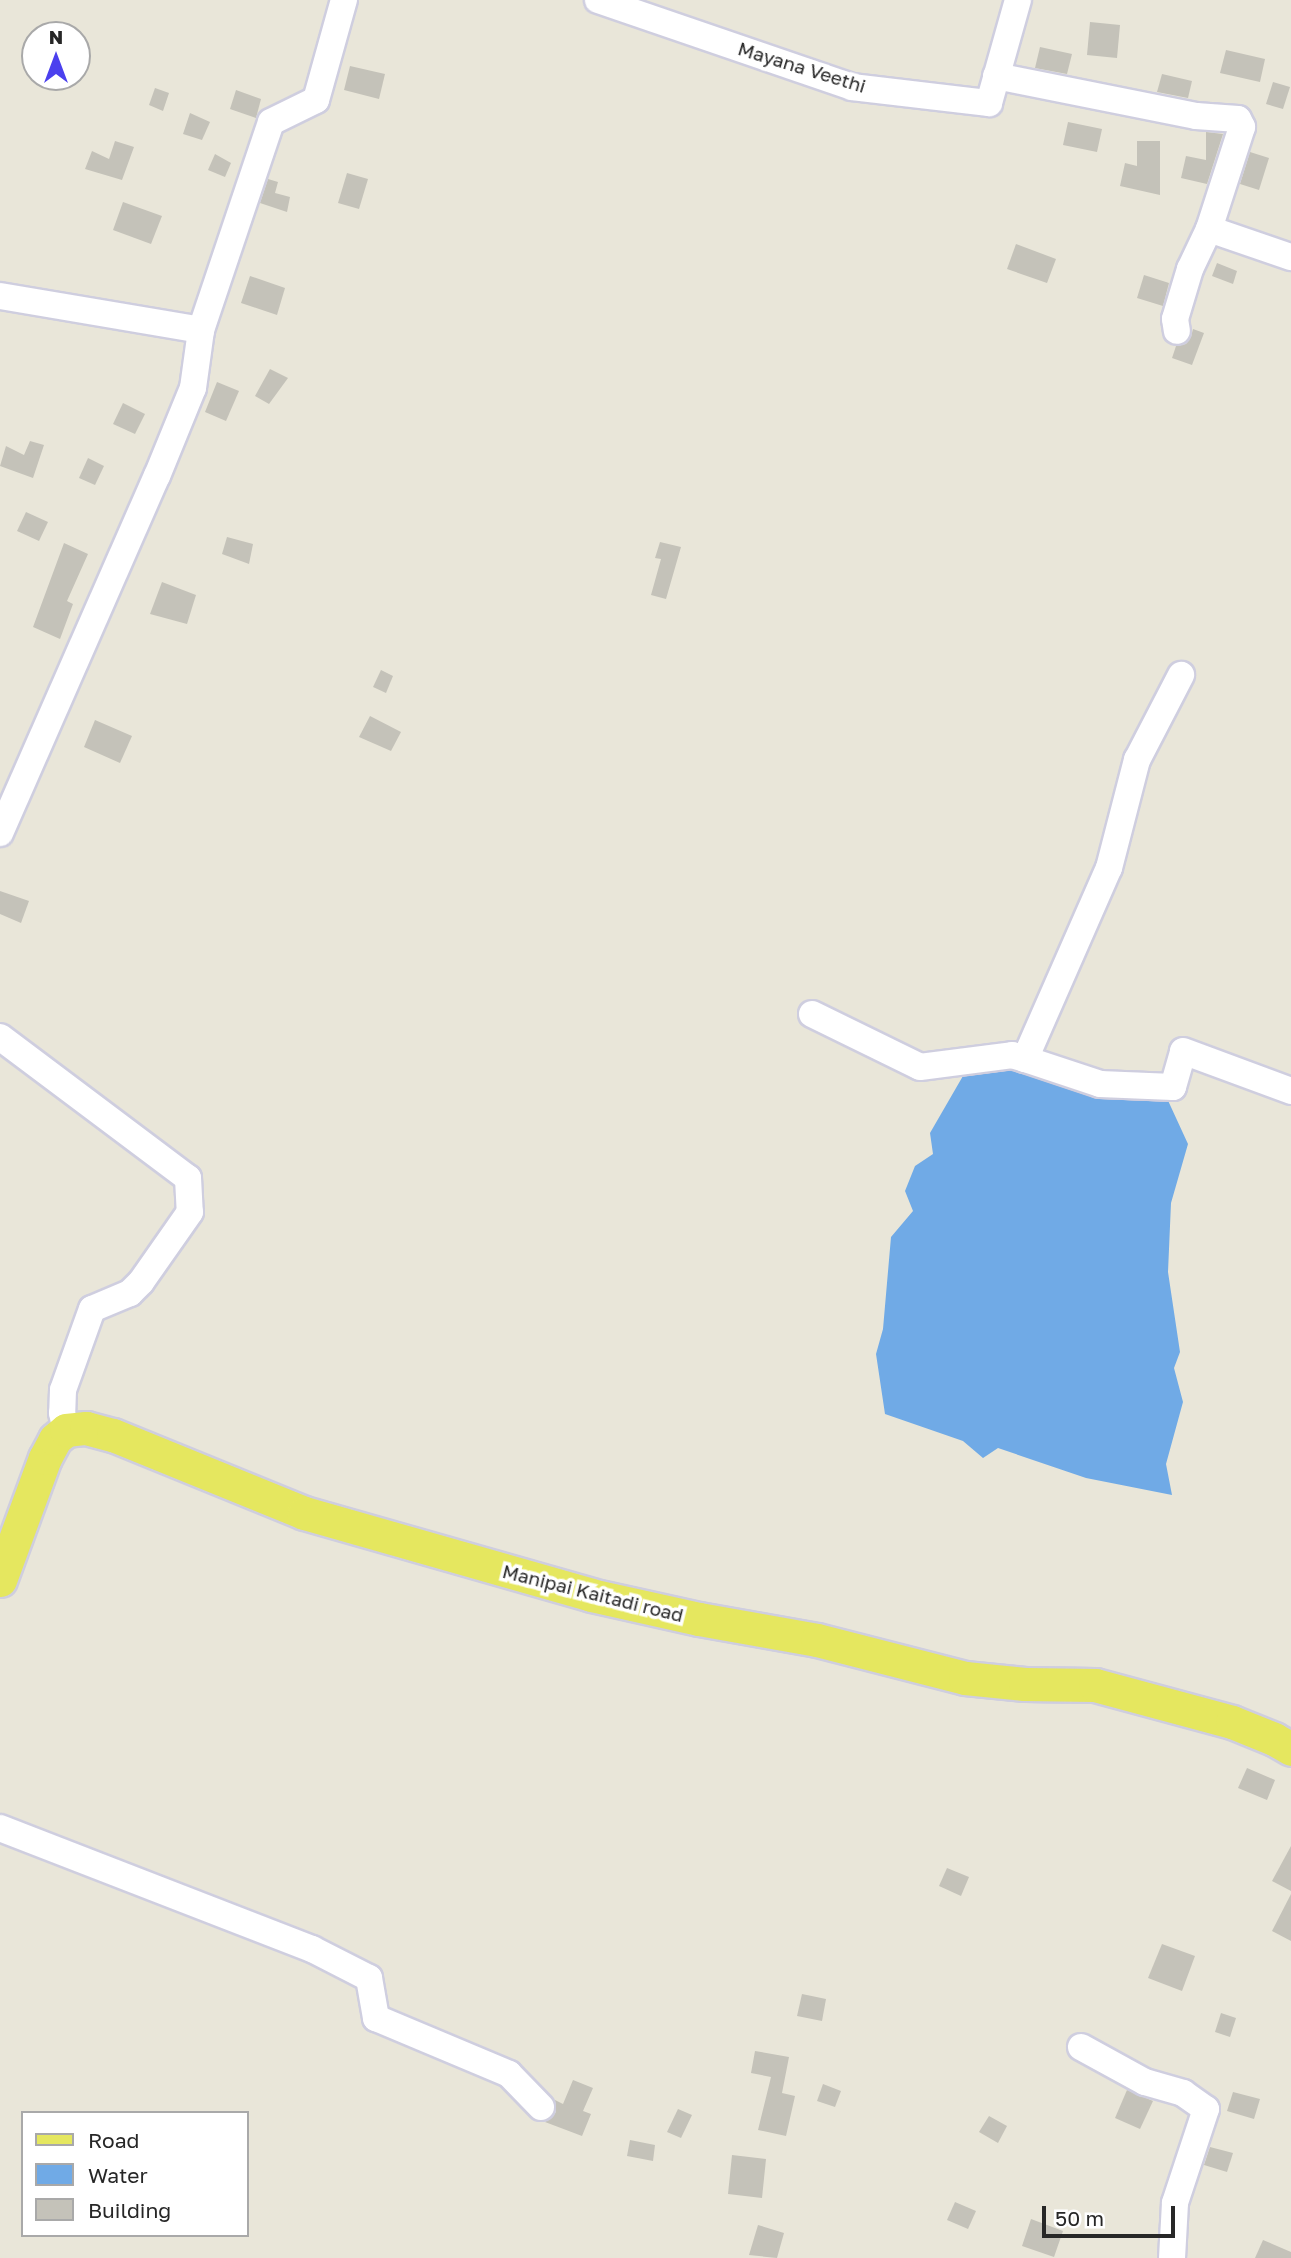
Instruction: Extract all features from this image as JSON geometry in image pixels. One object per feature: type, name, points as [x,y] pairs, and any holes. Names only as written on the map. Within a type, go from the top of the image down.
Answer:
[{"type":"main road","name":"Manipai Kaitadi road","points":[[66,1430],[86,1428],[113,1435],[304,1513],[590,1595],[699,1619],[817,1640],[965,1678],[1025,1684],[1096,1685],[1232,1722],[1291,1749]]},
{"type":"main road","points":[[0,1580],[45,1458],[55,1439],[66,1430]]},
{"type":"street","points":[[0,833],[193,388],[201,330],[271,122],[316,100],[344,0]]},
{"type":"street","name":"Mayana Veethi","points":[[598,0],[852,87],[989,103],[1018,0]]},
{"type":"street","points":[[996,76],[1196,116],[1238,119],[1242,127],[1209,229],[1189,269],[1175,319],[1177,331]]},
{"type":"street","points":[[1209,229],[1291,257]]},
{"type":"street","points":[[0,296],[201,330]]},
{"type":"street","points":[[1025,1059],[1110,868],[1138,761],[1181,675]]},
{"type":"street","points":[[812,1014],[920,1067],[1013,1055],[1100,1084],[1173,1087],[1183,1051],[1291,1091]]},
{"type":"street","points":[[0,1037],[188,1178],[190,1212],[141,1282],[130,1293],[92,1309],[63,1391],[62,1413],[66,1430]]},
{"type":"street","points":[[0,1828],[312,1949],[369,1978],[376,2018],[509,2074],[541,2107]]},
{"type":"street","points":[[1081,2047],[1145,2082],[1183,2093],[1206,2109],[1175,2203],[1172,2258]]},
{"type":"water","points":[[1010,1060],[1165,1094],[1188,1144],[1171,1203],[1168,1272],[1180,1352],[1174,1368],[1183,1402],[1166,1464],[1172,1495],[1086,1478],[998,1448],[983,1458],[963,1441],[885,1414],[876,1354],[883,1329],[891,1237],[913,1211],[905,1191],[915,1166],[933,1154],[930,1133],[967,1069]]},
{"type":"building","points":[[1090,22],[1120,25],[1117,58],[1087,55]]},
{"type":"building","points":[[1040,47],[1072,54],[1067,74],[1035,68]]},
{"type":"building","points":[[1226,50],[1265,59],[1260,82],[1220,73]]},
{"type":"building","points":[[350,66],[385,74],[379,99],[344,90]]},
{"type":"building","points":[[1162,74],[1192,81],[1188,98],[1157,92]]},
{"type":"building","points":[[1273,82],[1290,87],[1283,109],[1266,104]]},
{"type":"building","points":[[155,88],[169,93],[163,111],[149,105]]},
{"type":"building","points":[[236,90],[261,99],[256,118],[230,109]]},
{"type":"building","points":[[190,113],[210,122],[202,140],[183,134]]},
{"type":"building","points":[[1068,122],[1102,129],[1097,152],[1063,145]]},
{"type":"building","points":[[1206,132],[1223,134],[1207,184],[1181,178],[1186,156],[1206,160]]},
{"type":"building","points":[[115,141],[134,147],[122,180],[85,169],[92,151],[109,159]]},
{"type":"building","points":[[1137,141],[1160,141],[1160,195],[1120,186],[1125,163],[1137,166]]},
{"type":"building","points":[[1250,152],[1269,158],[1259,190],[1240,184]]},
{"type":"building","points":[[215,154],[231,163],[225,177],[208,170]]},
{"type":"building","points":[[347,173],[368,179],[359,209],[338,203]]},
{"type":"building","points":[[268,179],[278,182],[275,193],[290,197],[287,212],[260,203]]},
{"type":"building","points":[[123,202],[162,216],[151,244],[113,230]]},
{"type":"building","points":[[1016,244],[1056,259],[1047,283],[1007,269]]},
{"type":"building","points":[[1217,263],[1237,271],[1233,284],[1212,276]]},
{"type":"building","points":[[1144,275],[1169,283],[1163,306],[1137,298]]},
{"type":"building","points":[[250,276],[285,288],[277,315],[241,303]]},
{"type":"building","points":[[1193,329],[1204,333],[1192,365],[1172,358],[1176,346],[1186,344]]},
{"type":"building","points":[[270,369],[288,378],[269,404],[255,396]]},
{"type":"building","points":[[217,382],[239,391],[226,421],[205,412]]},
{"type":"building","points":[[123,403],[145,414],[135,434],[113,424]]},
{"type":"building","points":[[30,441],[44,445],[33,478],[0,466],[6,446],[24,455]]},
{"type":"building","points":[[88,458],[104,466],[95,485],[79,478]]},
{"type":"building","points":[[26,512],[48,522],[39,541],[17,531]]},
{"type":"building","points":[[227,537],[253,544],[249,564],[222,554]]},
{"type":"building","points":[[660,542],[681,547],[666,599],[651,595],[661,559],[655,558]]},
{"type":"building","points":[[64,543],[88,554],[67,601],[73,604],[60,639],[33,627]]},
{"type":"building","points":[[162,582],[196,595],[187,624],[150,614]]},
{"type":"building","points":[[381,670],[393,676],[386,693],[373,687]]},
{"type":"building","points":[[370,716],[401,732],[391,751],[359,737]]},
{"type":"building","points":[[95,720],[132,736],[120,763],[84,747]]},
{"type":"building","points":[[0,891],[29,901],[21,923],[0,914]]},
{"type":"building","points":[[1247,1768],[1275,1780],[1267,1800],[1238,1788]]},
{"type":"building","points":[[1291,1846],[1291,1891],[1272,1881]]},
{"type":"building","points":[[947,1868],[969,1877],[961,1896],[939,1886]]},
{"type":"building","points":[[1291,1894],[1291,1941],[1272,1931]]},
{"type":"building","points":[[1162,1944],[1195,1956],[1182,1991],[1148,1978]]},
{"type":"building","points":[[802,1994],[826,1999],[822,2021],[797,2016]]},
{"type":"building","points":[[1221,2013],[1236,2018],[1230,2037],[1215,2032]]},
{"type":"building","points":[[755,2051],[789,2057],[782,2093],[795,2096],[786,2136],[758,2130],[771,2077],[751,2073]]},
{"type":"building","points":[[573,2080],[593,2088],[583,2111],[591,2114],[582,2136],[545,2122],[556,2112],[555,2100],[563,2104]]},
{"type":"building","points":[[823,2084],[841,2091],[835,2107],[817,2101]]},
{"type":"building","points":[[1127,2090],[1153,2101],[1140,2129],[1115,2118]]},
{"type":"building","points":[[1233,2092],[1260,2099],[1254,2119],[1227,2111]]},
{"type":"building","points":[[678,2109],[692,2115],[681,2138],[667,2132]]},
{"type":"building","points":[[989,2116],[1007,2126],[998,2143],[979,2132]]},
{"type":"building","points":[[630,2140],[655,2145],[653,2161],[627,2156]]},
{"type":"building","points":[[1210,2147],[1233,2153],[1227,2172],[1204,2165]]},
{"type":"building","points":[[732,2155],[766,2159],[762,2198],[728,2194]]},
{"type":"building","points":[[955,2202],[976,2211],[968,2229],[947,2220]]},
{"type":"building","points":[[1031,2219],[1063,2231],[1054,2257],[1022,2246]]},
{"type":"building","points":[[758,2225],[784,2233],[777,2258],[749,2255]]},
{"type":"building","points":[[1263,2240],[1291,2252],[1291,2258],[1255,2258]]}]
